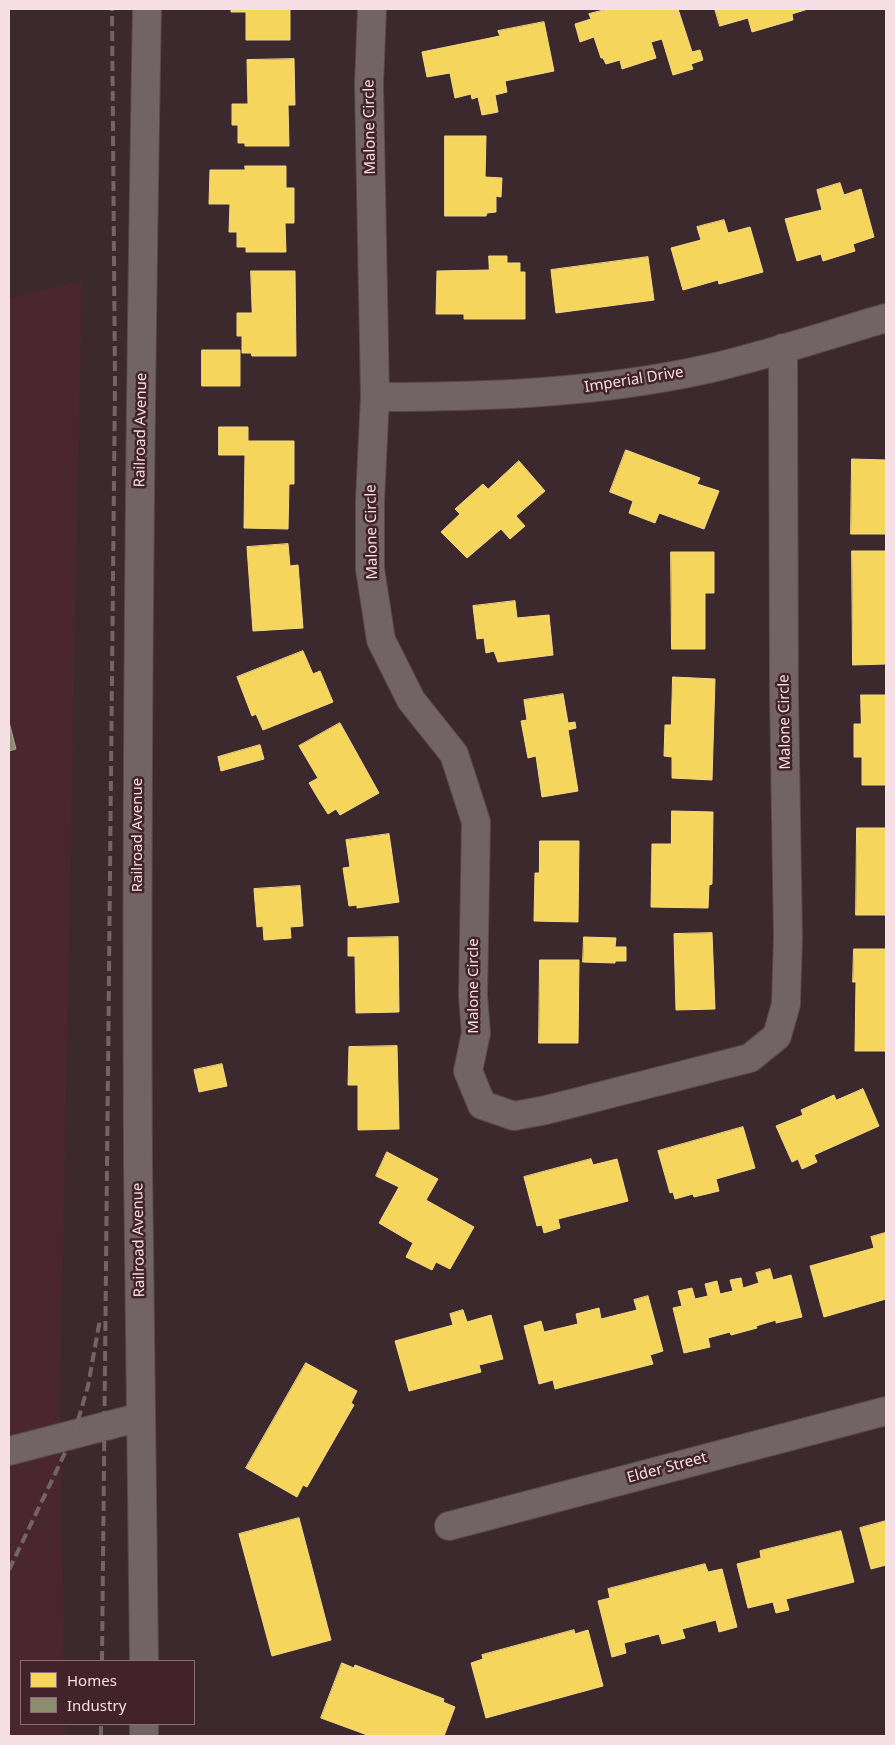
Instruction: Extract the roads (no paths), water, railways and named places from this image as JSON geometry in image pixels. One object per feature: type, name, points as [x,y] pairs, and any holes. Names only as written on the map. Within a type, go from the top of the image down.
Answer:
[{"type":"street","name":"Railroad Avenue","points":[[144,1660],[138,1162],[139,655],[146,9]]},
{"type":"street","name":"Malone Circle","points":[[372,9],[369,84],[375,398],[370,500],[370,569],[381,640],[412,700],[454,754],[476,822],[473,996],[476,1033],[468,1071],[482,1104],[514,1116],[546,1110],[750,1058],[777,1036],[786,1004],[788,937],[784,696],[783,348]]},
{"type":"street","name":"Imperial Drive","points":[[375,398],[455,397],[602,387],[707,369],[886,318]]},
{"type":"street","name":"Elder Street","points":[[449,1526],[886,1411]]},
{"type":"street","points":[[9,1452],[141,1417]]},
{"type":"railway","points":[[102,1660],[115,382],[112,9]]},
{"type":"railway","points":[[9,1570],[74,1434],[88,1386],[100,1319]]},
{"type":"railway","points":[[101,1725],[101,1736]]}]
